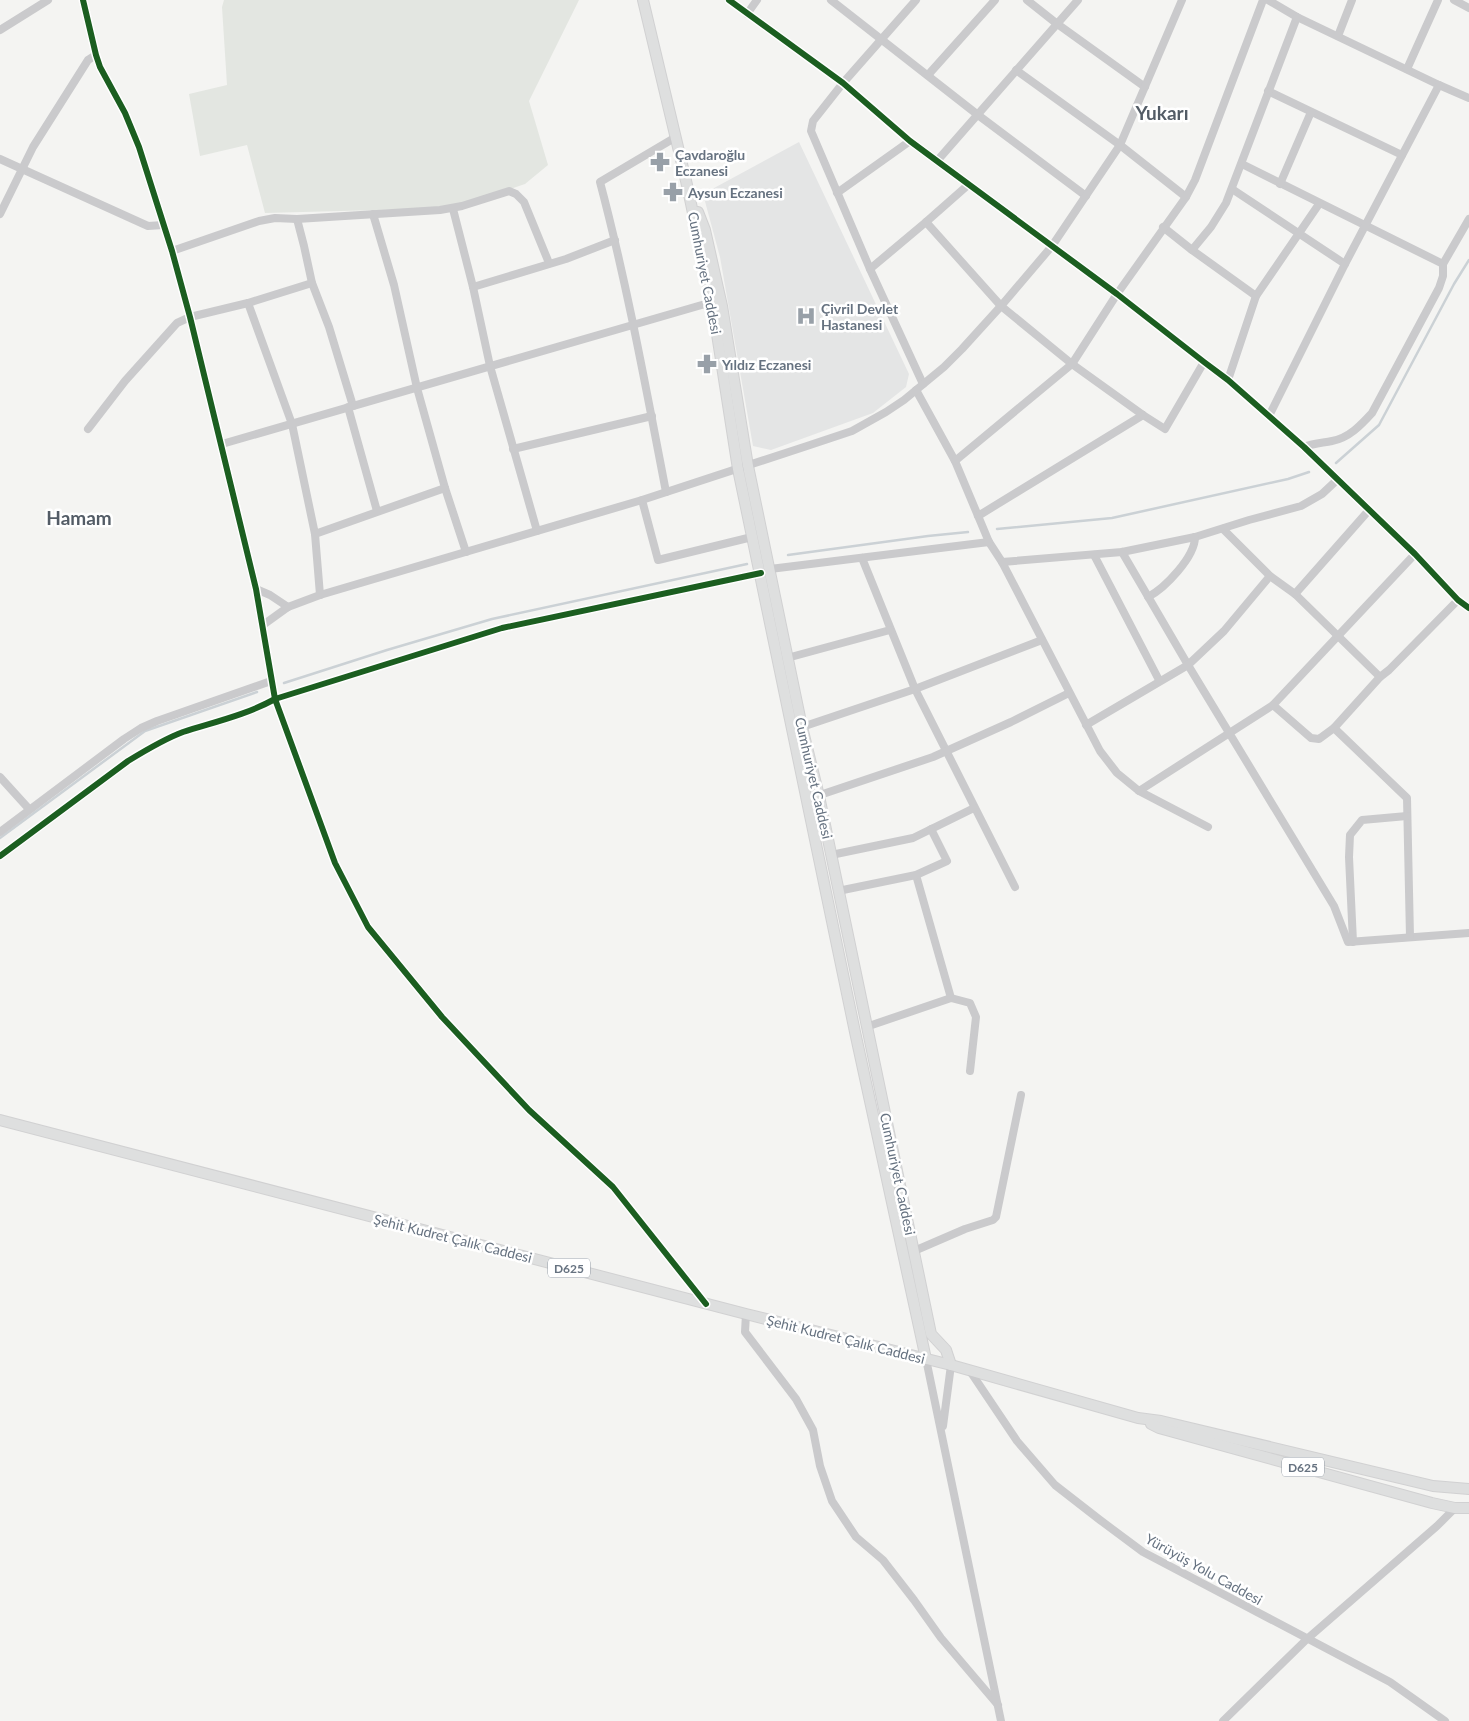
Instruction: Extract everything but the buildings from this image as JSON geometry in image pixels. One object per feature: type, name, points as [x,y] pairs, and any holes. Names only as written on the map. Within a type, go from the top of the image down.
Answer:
[{"type":"main road","name":"Cumhuriyet Caddesi","points":[[643,0],[688,185],[743,467],[819,796],[931,1334],[946,1350],[951,1365]]},
{"type":"main road","name":"Cumhuriyet Caddesi","points":[[688,185],[705,230],[722,306],[752,538],[766,571],[792,732],[808,799],[855,1032],[926,1359]]},
{"type":"main road","name":"Şehit Kudret Çalık Caddesi","points":[[0,1120],[706,1304],[951,1365],[1138,1418],[1161,1421],[1418,1483],[1469,1490]]},
{"type":"main road","name":"Şehit Kudret Çalık Caddesi","points":[[1138,1418],[1159,1428],[1432,1503],[1455,1508],[1469,1508]]},
{"type":"street","points":[[0,30],[48,0]]},
{"type":"street","points":[[83,0],[100,67],[133,131],[172,251],[222,444],[256,589],[275,699],[335,863],[368,927],[442,1017],[529,1110],[612,1187],[706,1304]]},
{"type":"street","points":[[729,0],[843,83],[910,141],[1117,294],[1228,380],[1304,447],[1415,554],[1458,600],[1469,608]]},
{"type":"street","points":[[747,14],[757,0]]},
{"type":"street","points":[[832,0],[978,115],[1086,196]]},
{"type":"street","points":[[916,0],[843,83],[813,122],[811,131],[870,269],[923,384]]},
{"type":"street","points":[[928,75],[996,0]]},
{"type":"street","points":[[1027,0],[1145,87]]},
{"type":"street","points":[[937,161],[1078,0]]},
{"type":"street","points":[[263,625],[288,607],[320,595],[642,500],[852,430],[886,412],[916,390],[962,349],[1052,246],[1120,145],[1182,0]]},
{"type":"street","points":[[955,461],[1072,364],[1117,294],[1186,197],[1195,180],[1262,0]]},
{"type":"street","points":[[1268,0],[1297,17],[1469,98]]},
{"type":"street","points":[[1338,36],[1352,0]]},
{"type":"street","points":[[1407,69],[1438,0]]},
{"type":"street","points":[[1454,0],[1469,8]]},
{"type":"street","points":[[1192,250],[1220,214],[1232,188],[1297,17]]},
{"type":"street","points":[[0,214],[21,168],[59,103],[88,60],[96,55]]},
{"type":"street","points":[[1016,70],[1120,145],[1186,197]]},
{"type":"street","points":[[1269,416],[1345,264],[1439,85]]},
{"type":"street","points":[[1268,91],[1402,155]]},
{"type":"street","points":[[1280,184],[1311,112]]},
{"type":"street","points":[[666,492],[633,324],[600,182],[676,137]]},
{"type":"street","points":[[837,193],[910,141]]},
{"type":"street","points":[[0,159],[148,226],[163,225]]},
{"type":"street","points":[[1242,164],[1319,204],[1444,264]]},
{"type":"street","points":[[870,269],[968,185]]},
{"type":"street","points":[[1232,188],[1345,264]]},
{"type":"street","points":[[172,251],[259,221],[275,218],[297,219],[453,209],[509,191],[516,194],[524,202],[549,263]]},
{"type":"street","points":[[1228,380],[1256,296],[1319,204]]},
{"type":"street","points":[[453,209],[473,287],[490,366],[537,531]]},
{"type":"street","points":[[373,214],[394,285],[417,388],[445,488],[466,552]]},
{"type":"street","points":[[297,219],[312,283],[329,327],[377,511]]},
{"type":"street","points":[[1304,447],[1343,438],[1357,428],[1372,412],[1439,288],[1444,264],[1469,219]]},
{"type":"street","points":[[926,222],[1001,306],[1072,364],[1143,416],[1165,429],[1204,362]]},
{"type":"street","points":[[1164,227],[1192,250],[1256,296]]},
{"type":"street","points":[[473,287],[566,259],[615,240]]},
{"type":"street","points":[[88,429],[125,381],[177,323],[190,316],[248,304],[312,283]]},
{"type":"street","points":[[222,444],[712,302]]},
{"type":"street","points":[[248,304],[292,424],[315,534],[320,595]]},
{"type":"street","points":[[916,390],[955,461],[989,542],[1002,562],[1069,693],[1108,762],[1117,773],[1139,791],[1208,827]]},
{"type":"street","points":[[513,449],[652,416]]},
{"type":"street","points":[[978,516],[1143,416]]},
{"type":"street","points":[[1002,562],[1122,552],[1195,537],[1301,506],[1322,494],[1337,480]]},
{"type":"street","points":[[315,534],[445,488]]},
{"type":"street","points":[[642,500],[658,560],[752,538]]},
{"type":"street","points":[[1294,594],[1369,510]]},
{"type":"street","points":[[1223,529],[1270,576],[1294,594],[1380,677]]},
{"type":"street","points":[[1148,597],[1165,585],[1192,553],[1195,537]]},
{"type":"street","points":[[0,856],[128,761],[150,748],[183,733],[250,711],[275,699],[502,628],[766,571],[989,542]]},
{"type":"street","points":[[1122,552],[1229,734],[1334,906],[1348,942],[1469,933]]},
{"type":"street","points":[[1139,791],[1273,705],[1415,554]]},
{"type":"street","points":[[1094,555],[1159,680]]},
{"type":"street","points":[[862,558],[915,689],[1014,887]]},
{"type":"street","points":[[1086,725],[1159,680],[1188,665],[1224,631],[1270,576]]},
{"type":"street","points":[[256,589],[270,595],[288,607]]},
{"type":"street","points":[[1273,705],[1311,738],[1319,739],[1323,737],[1334,728],[1380,677],[1458,600]]},
{"type":"street","points":[[788,658],[890,630]]},
{"type":"street","points":[[802,728],[915,689],[1042,640]]},
{"type":"street","points":[[0,832],[140,728],[271,681]]},
{"type":"street","points":[[808,799],[933,757],[1011,722],[1069,693]]},
{"type":"street","points":[[1334,728],[1406,798],[1410,937]]},
{"type":"street","points":[[0,777],[29,809]]},
{"type":"street","points":[[831,856],[912,838],[974,808]]},
{"type":"street","points":[[1353,942],[1349,857],[1350,835],[1362,820],[1407,816]]},
{"type":"street","points":[[838,891],[916,874],[947,862],[931,829]]},
{"type":"street","points":[[916,874],[951,998]]},
{"type":"street","points":[[866,1027],[951,998],[970,1003],[976,1017],[970,1071]]},
{"type":"street","points":[[914,1251],[965,1229],[991,1221],[996,1217],[1022,1095]]},
{"type":"street","points":[[746,1314],[745,1332],[796,1399],[813,1430],[820,1466],[832,1501],[856,1537],[882,1560],[941,1638],[998,1705]]},
{"type":"street","points":[[926,1359],[1001,1721]]},
{"type":"street","points":[[942,1433],[951,1365]]},
{"type":"street","name":"Yürüyüş Yolu Caddesi","points":[[970,1371],[1017,1442],[1055,1485],[1143,1552],[1390,1682],[1445,1721]]},
{"type":"street","points":[[1223,1721],[1307,1639],[1437,1526],[1455,1508]]},
{"type":"shaded area","points":[[224,0],[579,0],[529,101],[548,165],[525,184],[454,208],[265,213],[247,145],[200,156],[189,94],[227,85],[222,7]]},
{"type":"shaded area","name":"Çivril Devlet Hastanesi","points":[[799,142],[909,374],[906,387],[873,413],[771,450],[753,446],[720,257],[703,194]]},
{"type":"waterway","points":[[1336,463],[1379,425],[1454,284],[1469,260]]},
{"type":"waterway","points":[[997,529],[1112,518],[1288,479],[1309,472]]},
{"type":"waterway","points":[[788,555],[968,532]]},
{"type":"waterway","points":[[284,683],[492,619],[747,564]]},
{"type":"waterway","points":[[0,838],[145,731],[257,692]]},
{"type":"cycle path","points":[[83,0],[100,67],[125,113],[139,147],[172,251],[190,317],[256,589],[275,699],[502,628],[761,573]]},
{"type":"cycle path","points":[[729,0],[843,83],[910,141],[1117,294],[1228,380],[1304,447],[1415,554],[1458,600],[1469,608]]},
{"type":"cycle path","points":[[0,856],[128,761],[148,749],[183,732],[241,714],[275,699],[335,863],[368,927],[442,1017],[529,1110],[613,1187],[706,1304]]},
{"type":"place","name":"Çavdaroğlu Eczanesi","points":[[660,162]]},
{"type":"place","name":"Aysun Eczanesi","points":[[673,192]]},
{"type":"place","name":"Çivril Devlet Hastanesi","points":[[806,316]]},
{"type":"place","name":"Yıldız Eczanesi","points":[[707,364]]},
{"type":"district","name":"Yukarı","points":[[1162,112]]},
{"type":"district","name":"Hamam","points":[[79,517]]}]
